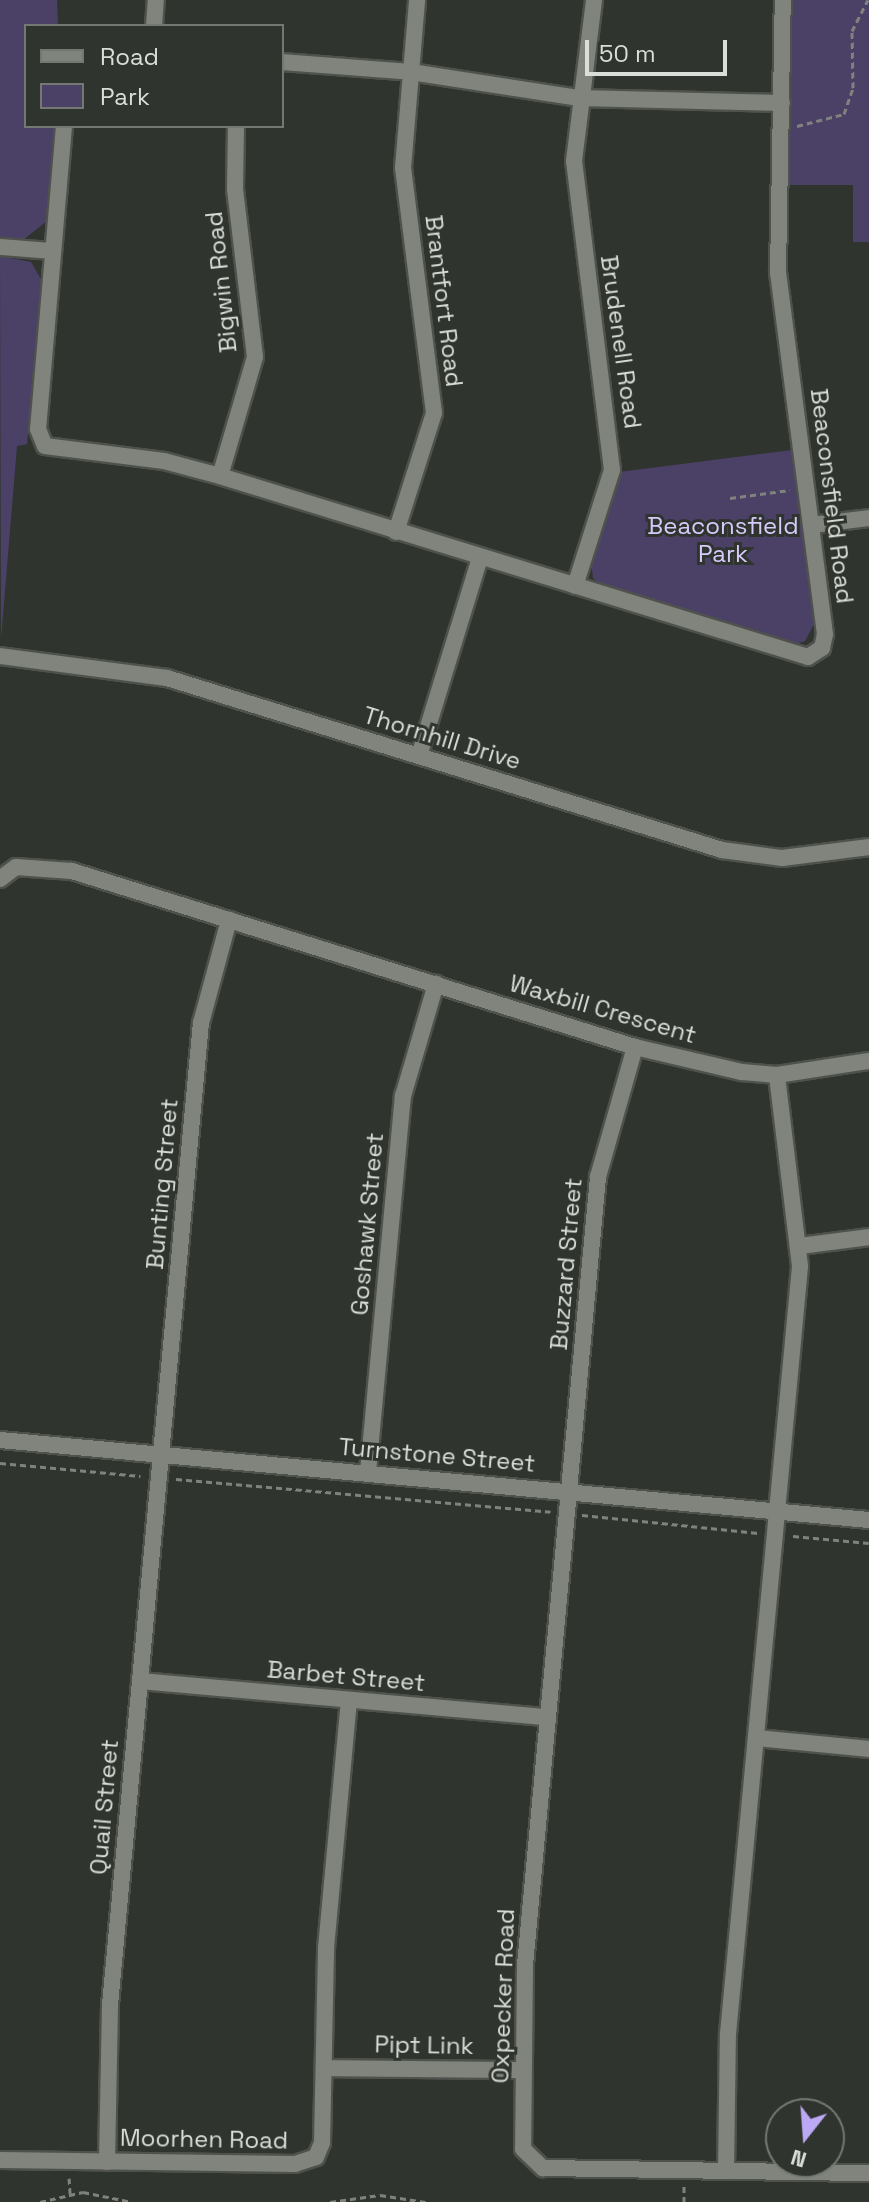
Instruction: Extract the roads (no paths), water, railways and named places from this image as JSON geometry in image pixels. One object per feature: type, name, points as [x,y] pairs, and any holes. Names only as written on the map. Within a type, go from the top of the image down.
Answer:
[{"type":"street","points":[[154,24],[156,0]]},
{"type":"street","name":"Brantfort Road","points":[[396,532],[434,413],[403,168],[417,0]]},
{"type":"street","name":"Brudenell Road","points":[[575,586],[612,470],[578,203],[578,98],[594,0]]},
{"type":"street","name":"Beaconsfield Road","points":[[64,128],[38,429],[45,446],[220,476],[808,657],[822,648],[825,634],[778,273],[783,0]]},
{"type":"street","points":[[284,62],[411,72],[578,98],[782,103]]},
{"type":"street","name":"Bigwin Road","points":[[220,476],[255,357],[235,189],[236,128]]},
{"type":"street","points":[[0,247],[52,251]]},
{"type":"street","points":[[812,525],[869,518]]},
{"type":"street","points":[[419,756],[480,558]]},
{"type":"street","name":"Thornhill Drive","points":[[0,656],[167,678],[743,855],[782,858],[869,847]]},
{"type":"street","name":"Waxbill Crescent","points":[[0,879],[16,867],[72,871],[635,1047],[777,1075],[869,1061]]},
{"type":"street","name":"Bunting Street","points":[[162,1457],[201,1023],[229,920]]},
{"type":"street","name":"Goshawk Street","points":[[368,1472],[403,1096],[436,984]]},
{"type":"street","name":"Buzzard Street","points":[[569,1491],[599,1165],[635,1047]]},
{"type":"street","points":[[726,2171],[728,2034],[800,1246],[777,1075]]},
{"type":"street","points":[[800,1246],[869,1237]]},
{"type":"street","name":"Turnstone Street","points":[[0,1440],[869,1520]]},
{"type":"street","name":"Quail Street","points":[[107,2162],[110,2005],[162,1457]]},
{"type":"street","name":"Oxpecker Road","points":[[569,1491],[525,1966],[523,2149],[537,2166],[869,2173]]},
{"type":"street","name":"Barbet Street","points":[[140,1681],[547,1717]]},
{"type":"street","points":[[324,2068],[326,1948],[349,1701]]},
{"type":"street","points":[[757,1738],[869,1749]]},
{"type":"street","name":"Moorhen Road","points":[[0,2160],[310,2161],[322,2143],[324,2068]]},
{"type":"street","name":"Pipt Link","points":[[324,2068],[523,2070]]},
{"type":"park label","name":"Beaconsfield Park","points":[[723,540]]}]
